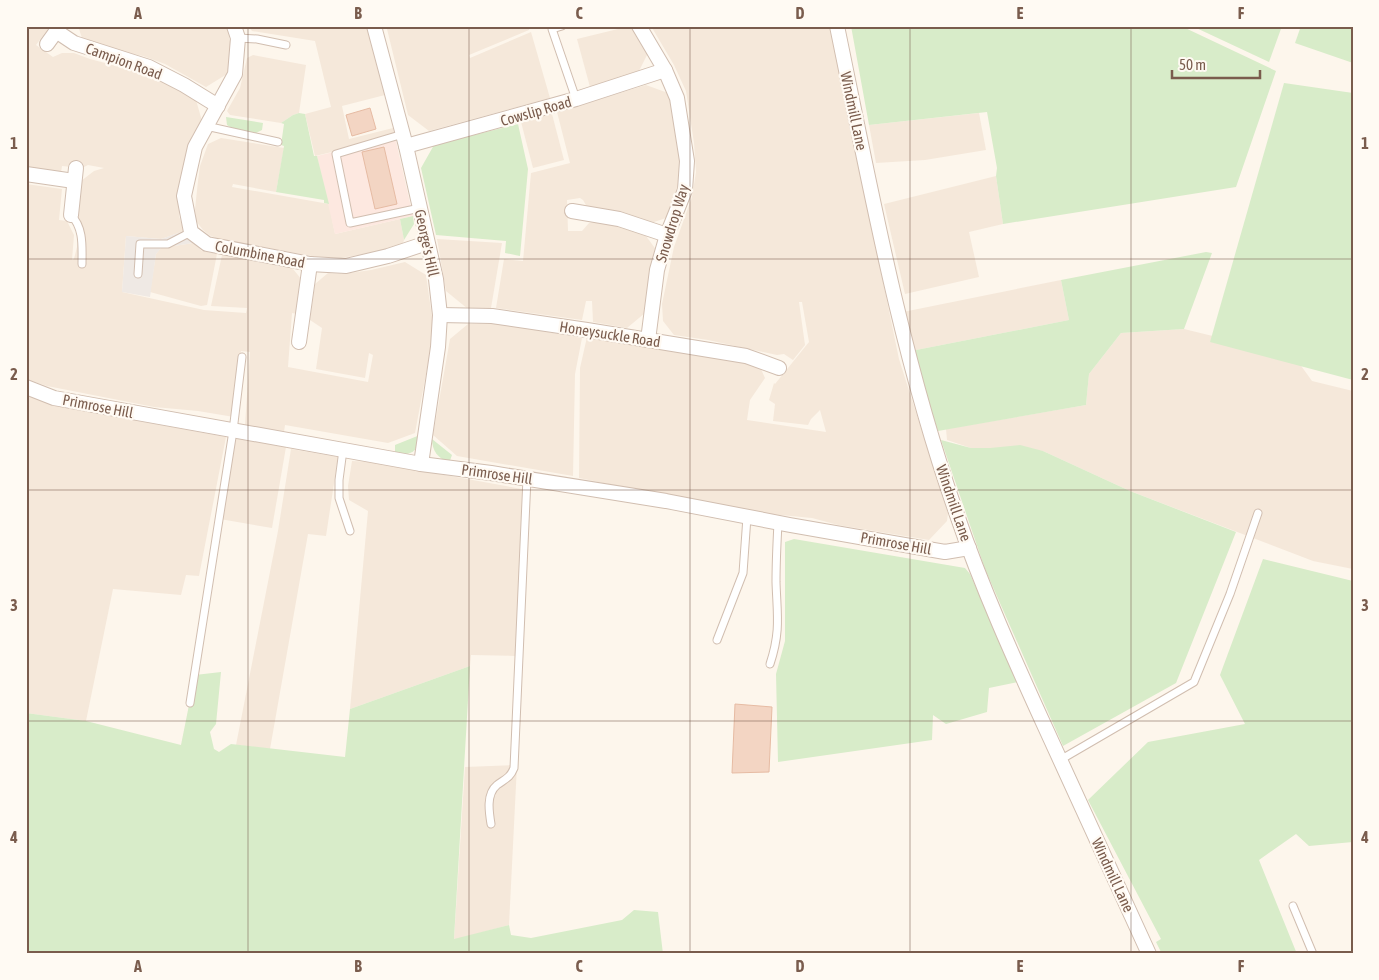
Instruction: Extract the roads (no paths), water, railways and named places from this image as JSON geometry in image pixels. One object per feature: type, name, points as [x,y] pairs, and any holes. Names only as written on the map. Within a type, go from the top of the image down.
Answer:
[{"type":"street","name":"George's Hill","points":[[374,26],[420,208],[436,279],[440,315],[438,347],[421,464]]},
{"type":"street","name":"Snowdrop Way","points":[[639,26],[665,70],[677,98],[687,161],[685,190],[667,235],[657,270],[648,340]]},
{"type":"street","name":"Windmill Lane","points":[[836,26],[886,268],[917,390],[956,514],[1020,671],[1149,954]]},
{"type":"street","name":"Campion Road","points":[[47,44],[58,29],[74,43],[149,67],[184,85],[218,106]]},
{"type":"street","points":[[191,232],[184,196],[195,147],[235,74],[236,32]]},
{"type":"street","name":"Cowslip Road","points":[[404,140],[576,99],[665,70]]},
{"type":"street","points":[[26,174],[75,174],[71,215]]},
{"type":"street","points":[[572,211],[618,219],[667,235]]},
{"type":"street","name":"Columbine Road","points":[[191,232],[207,244],[310,264],[346,266],[388,256],[427,243]]},
{"type":"street","points":[[299,342],[310,264]]},
{"type":"street","name":"Honeysuckle Road","points":[[440,315],[492,316],[648,340],[746,356],[779,368]]},
{"type":"street","name":"Primrose Hill","points":[[26,387],[54,398],[421,464],[527,478],[666,500],[778,523],[945,552],[969,548]]},
{"type":"lane","points":[[562,26],[552,29],[576,99]]},
{"type":"lane","points":[[236,32],[257,39],[286,44]]},
{"type":"lane","points":[[206,126],[278,142]]},
{"type":"lane","points":[[404,140],[336,154],[350,223],[420,208]]},
{"type":"lane","points":[[71,215],[78,223],[82,236],[82,264]]},
{"type":"lane","points":[[138,274],[140,244],[168,244],[191,232]]},
{"type":"lane","points":[[190,703],[233,431],[242,357]]},
{"type":"lane","points":[[343,450],[339,498],[350,532]]},
{"type":"lane","points":[[491,824],[489,804],[494,788],[510,777],[514,768],[527,478]]},
{"type":"lane","points":[[1060,760],[1194,682],[1230,594],[1258,513]]},
{"type":"lane","points":[[716,640],[743,572],[747,517]]},
{"type":"lane","points":[[770,664],[777,643],[776,563],[778,523]]},
{"type":"lane","points":[[1293,906],[1313,954]]}]
